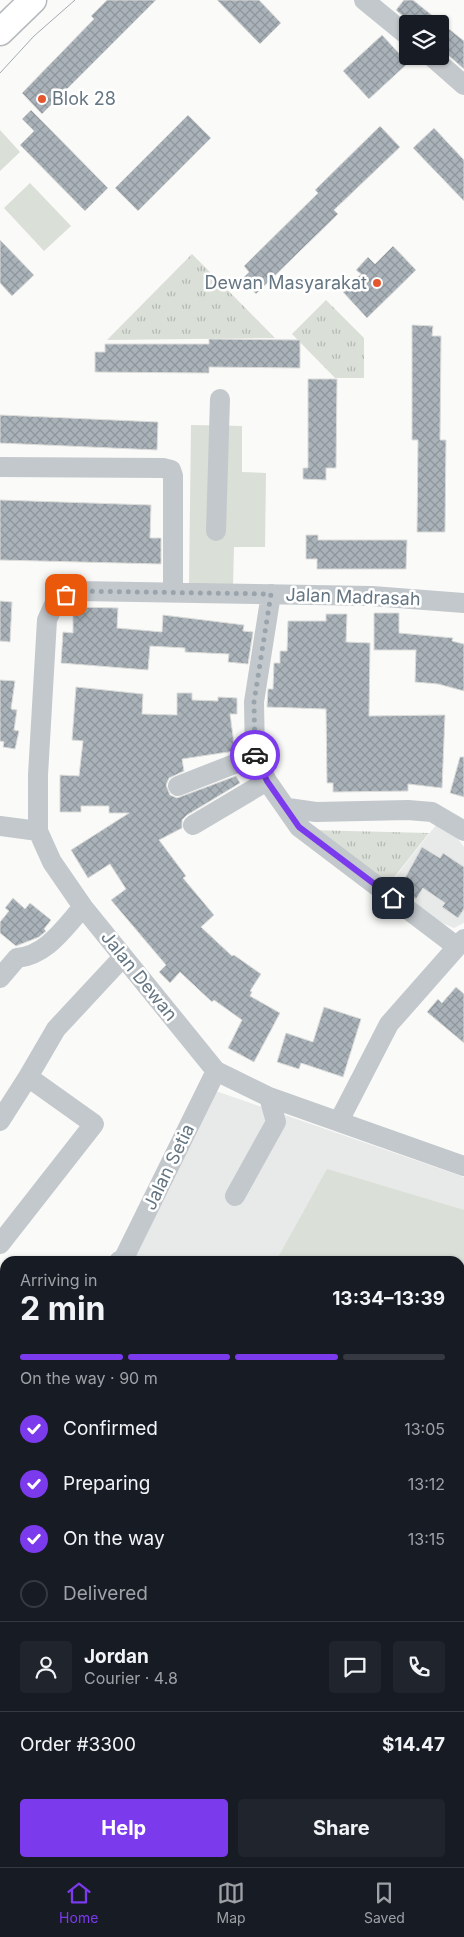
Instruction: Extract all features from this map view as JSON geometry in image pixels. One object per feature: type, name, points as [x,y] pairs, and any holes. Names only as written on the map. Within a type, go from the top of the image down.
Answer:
[{"type":"main road","points":[[0,32],[33,0]]},
{"type":"street","points":[[364,0],[399,29]]},
{"type":"street","points":[[441,65],[464,85]]},
{"type":"street","points":[[216,531],[220,399]]},
{"type":"street","points":[[0,467],[163,468],[171,470],[173,476],[173,592]]},
{"type":"street","name":"Jalan Madrasah","points":[[47,620],[56,600],[77,591],[372,596],[464,602]]},
{"type":"street","points":[[271,594],[254,702],[255,756],[267,781],[288,808],[299,827],[460,942],[390,1024],[339,1121]]},
{"type":"street","name":"Jalan Dewan","points":[[47,620],[38,775],[38,831],[52,862],[83,907],[216,1072],[269,1097],[464,1166]]},
{"type":"street","points":[[178,786],[255,756]]},
{"type":"street","points":[[193,825],[267,781]]},
{"type":"street","points":[[288,808],[316,812],[408,810],[432,812],[464,831]]},
{"type":"street","points":[[0,826],[38,831]]},
{"type":"street","points":[[0,978],[17,958],[30,957],[52,942],[83,907]]},
{"type":"street","points":[[0,1121],[56,1029],[123,957]]},
{"type":"street","name":"Jalan Setia","points":[[125,1256],[216,1072]]},
{"type":"street","points":[[0,1244],[94,1124],[28,1077]]},
{"type":"street","points":[[235,1196],[276,1122],[269,1097]]},
{"type":"shaded area","points":[[436,825],[452,831],[464,847],[464,923],[454,928],[442,923],[386,889]]},
{"type":"shaded area","points":[[213,1090],[464,1177],[464,1256],[130,1256]]},
{"type":"green space","points":[[0,130],[20,152],[0,171]]},
{"type":"green space","points":[[30,183],[71,226],[44,251],[4,208]]},
{"type":"green space","points":[[192,254],[275,338],[107,340]]},
{"type":"green space","points":[[326,300],[364,338],[364,378],[335,378],[292,334]]},
{"type":"green space","points":[[191,425],[242,426],[242,472],[266,473],[265,547],[234,547],[233,586],[189,585]]},
{"type":"green space","points":[[308,830],[429,833],[385,889]]},
{"type":"green space","points":[[327,1169],[464,1210],[464,1256],[279,1256]]},
{"type":"building","points":[[107,0],[156,0],[42,114],[22,93],[94,19],[91,16]]},
{"type":"building","points":[[217,0],[259,0],[281,23],[260,44]]},
{"type":"building","points":[[404,0],[413,0],[432,15],[402,15],[396,10]]},
{"type":"building","points":[[449,29],[464,41],[464,69],[449,56]]},
{"type":"building","points":[[382,35],[399,53],[399,65],[406,65],[369,99],[343,71]]},
{"type":"building","points":[[31,110],[108,188],[85,211],[20,145],[34,131],[22,119]]},
{"type":"building","points":[[188,115],[211,138],[138,211],[115,188]]},
{"type":"building","points":[[380,126],[400,147],[334,210],[338,214],[256,294],[242,279],[249,272],[244,266],[318,193],[315,190]]},
{"type":"building","points":[[434,128],[464,160],[464,201],[413,148]]},
{"type":"building","points":[[0,240],[34,275],[12,296],[0,283]]},
{"type":"building","name":"Dewan Masyarakat","points":[[393,246],[416,270],[367,318],[343,292],[361,274],[356,270],[368,257],[375,264]]},
{"type":"building","points":[[412,325],[433,326],[432,336],[441,336],[440,440],[446,440],[445,532],[417,532],[418,440],[412,440]]},
{"type":"building","points":[[209,339],[300,340],[300,368],[209,367],[209,373],[95,372],[95,352],[105,352],[105,344],[209,344]]},
{"type":"building","points":[[308,379],[337,379],[336,468],[326,468],[326,480],[303,479],[303,468],[308,468]]},
{"type":"building","points":[[0,415],[158,422],[157,450],[0,443]]},
{"type":"building","points":[[0,500],[151,505],[150,538],[161,538],[161,564],[0,560]]},
{"type":"building","points":[[306,535],[318,535],[318,540],[407,540],[406,569],[317,569],[317,559],[306,559]]},
{"type":"building","points":[[0,601],[12,602],[10,642],[0,641]]},
{"type":"building","points":[[73,607],[118,608],[117,628],[162,632],[163,615],[244,625],[243,631],[253,632],[248,664],[228,662],[229,654],[185,652],[185,648],[150,646],[148,670],[61,663],[63,632],[73,633]]},
{"type":"building","points":[[374,613],[399,613],[399,633],[453,638],[452,641],[464,644],[464,691],[438,684],[415,682],[416,650],[374,650]]},
{"type":"building","points":[[326,614],[347,614],[346,642],[370,643],[369,716],[445,715],[442,788],[408,784],[408,791],[333,792],[333,783],[327,783],[326,709],[267,707],[268,689],[273,689],[274,663],[280,663],[280,651],[287,651],[288,621],[326,621]]},
{"type":"building","points":[[0,680],[15,681],[11,709],[17,710],[14,730],[19,731],[15,749],[3,747],[4,742],[0,741]]},
{"type":"building","points":[[76,687],[143,694],[142,714],[177,715],[177,693],[192,693],[192,700],[218,701],[218,697],[237,698],[237,714],[230,714],[235,751],[182,759],[184,771],[169,778],[166,785],[170,795],[177,798],[236,776],[240,783],[187,815],[182,820],[182,828],[159,840],[186,876],[183,878],[214,915],[201,927],[232,956],[234,955],[261,974],[250,991],[252,992],[250,996],[280,1013],[254,1062],[228,1048],[242,1020],[214,1000],[212,1002],[180,972],[170,983],[159,972],[166,965],[111,900],[126,889],[110,864],[88,878],[71,850],[129,813],[109,813],[109,806],[81,806],[81,812],[60,812],[60,775],[79,776],[83,741],[72,740]]},
{"type":"building","points":[[460,757],[464,757],[464,797],[450,793]]},
{"type":"building","points":[[422,847],[440,858],[443,853],[464,867],[464,909],[458,918],[442,907],[445,903],[423,888],[416,899],[406,892],[412,883],[405,878]]},
{"type":"building","points":[[13,898],[25,909],[30,903],[51,920],[44,929],[46,931],[39,937],[16,946],[0,933],[0,922],[9,911],[5,908]]},
{"type":"building","points":[[456,987],[464,994],[464,1043],[427,1012],[438,999],[442,1003]]},
{"type":"building","points":[[324,1007],[361,1019],[343,1077],[301,1063],[299,1069],[277,1062],[286,1033],[313,1042]]},
{"type":"tram line","points":[[0,73],[34,36],[75,0]]},
{"type":"way so far","points":[[66,595],[77,591],[271,594],[254,702],[255,755]]},
{"type":"place","name":"Blok 28","points":[[42,99]]},
{"type":"place","name":"Dewan Masyarakat","points":[[377,283]]},
{"type":"route","points":[[255,755],[267,781],[288,808],[299,827],[393,898]]}]
